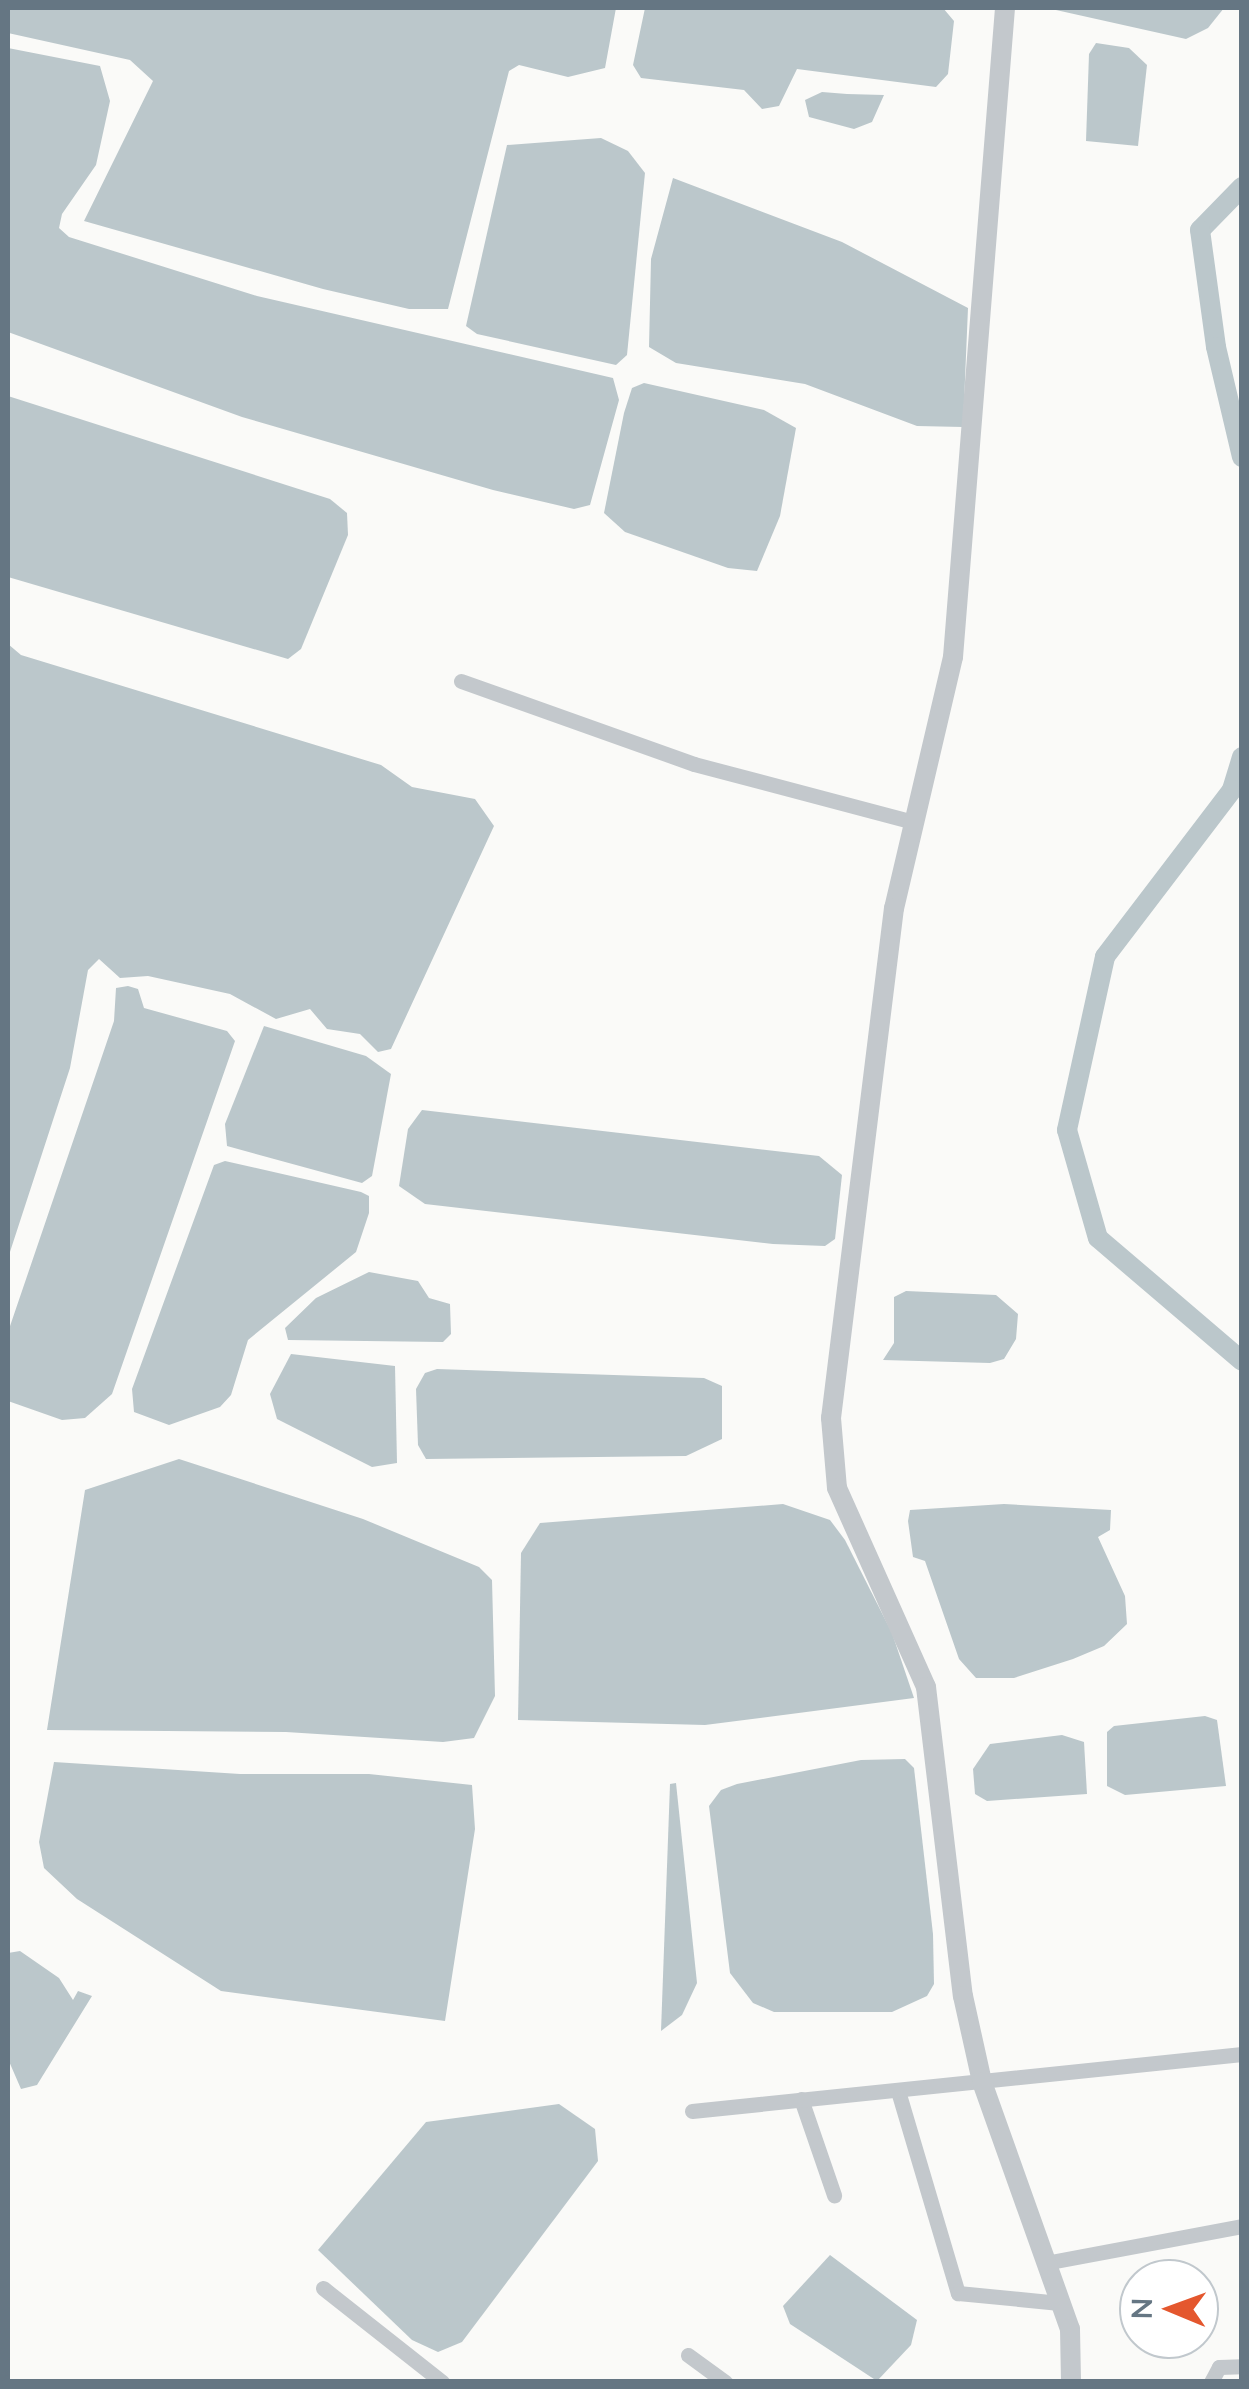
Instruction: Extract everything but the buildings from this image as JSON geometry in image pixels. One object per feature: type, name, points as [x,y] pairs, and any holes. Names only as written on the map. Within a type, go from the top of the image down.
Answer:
[{"type":"street","points":[[1005,8],[953,657],[894,908],[831,1418],[837,1488],[926,1687],[963,1996],[982,2082],[1070,2330],[1071,2382]]},
{"type":"street","points":[[461,681],[694,764],[914,822]]},
{"type":"street","points":[[692,2112],[1240,2059]]},
{"type":"street","points":[[898,2091],[958,2293],[1060,2303]]},
{"type":"street","points":[[801,2099],[834,2195]]},
{"type":"street","points":[[1045,2263],[1242,2226]]},
{"type":"street","points":[[324,2288],[442,2382]]},
{"type":"street","points":[[688,2355],[725,2382]]},
{"type":"street","points":[[1211,2382],[1219,2367],[1242,2366]]},
{"type":"shaded area","points":[[8,8],[616,8],[605,68],[568,77],[519,65],[509,71],[448,309],[409,309],[323,289],[84,221],[153,81],[130,60],[8,33]]},
{"type":"shaded area","points":[[645,8],[943,8],[954,21],[948,74],[936,87],[797,69],[779,106],[762,109],[744,90],[641,78],[633,65]]},
{"type":"shaded area","points":[[1047,8],[1224,8],[1208,28],[1186,39]]},
{"type":"shaded area","points":[[1096,43],[1129,48],[1147,65],[1138,146],[1086,141],[1089,54]]},
{"type":"shaded area","points":[[8,48],[100,66],[110,101],[96,165],[62,214],[59,228],[69,237],[257,296],[613,378],[619,400],[590,505],[574,509],[493,490],[242,417],[8,332]]},
{"type":"shaded area","points":[[822,92],[884,95],[872,122],[854,129],[809,117],[805,100]]},
{"type":"shaded area","points":[[601,138],[628,151],[645,173],[627,355],[616,365],[477,334],[466,326],[507,145]]},
{"type":"shaded area","points":[[673,178],[842,242],[968,308],[963,427],[917,426],[805,384],[676,363],[649,347],[651,259]]},
{"type":"shaded area","points":[[644,383],[764,410],[796,428],[780,516],[757,571],[728,568],[625,532],[604,513],[624,413],[632,388]]},
{"type":"shaded area","points":[[8,396],[330,499],[347,513],[348,535],[301,649],[288,659],[8,577]]},
{"type":"shaded area","points":[[8,644],[21,655],[381,765],[412,787],[475,799],[494,826],[391,1049],[378,1052],[360,1034],[327,1029],[310,1009],[276,1019],[230,994],[148,976],[120,978],[99,959],[88,970],[70,1068],[8,1258]]},
{"type":"shaded area","points":[[116,988],[138,989],[144,1008],[227,1031],[235,1041],[112,1394],[85,1418],[62,1420],[8,1401],[8,1332],[114,1021]]},
{"type":"shaded area","points":[[264,1026],[366,1056],[391,1074],[372,1176],[362,1183],[227,1146],[225,1124]]},
{"type":"shaded area","points":[[422,1110],[819,1156],[842,1175],[835,1239],[825,1246],[773,1244],[425,1204],[399,1186],[408,1129]]},
{"type":"shaded area","points":[[225,1161],[361,1192],[369,1196],[369,1213],[356,1252],[248,1340],[231,1395],[220,1407],[169,1425],[134,1412],[132,1389],[214,1165]]},
{"type":"shaded area","points":[[369,1272],[418,1281],[429,1298],[450,1304],[451,1334],[443,1342],[288,1340],[285,1328],[316,1298]]},
{"type":"shaded area","points":[[906,1291],[996,1295],[1018,1314],[1016,1339],[1004,1359],[990,1363],[883,1360],[894,1343],[894,1297]]},
{"type":"shaded area","points":[[291,1354],[395,1366],[397,1463],[372,1467],[277,1419],[270,1394]]},
{"type":"shaded area","points":[[437,1369],[704,1378],[722,1386],[722,1439],[686,1456],[426,1459],[418,1445],[416,1389],[425,1373]]},
{"type":"shaded area","points":[[179,1459],[363,1519],[479,1567],[492,1580],[495,1696],[474,1738],[443,1742],[286,1732],[47,1730],[85,1490]]},
{"type":"shaded area","points":[[783,1504],[830,1520],[845,1540],[892,1633],[914,1698],[705,1725],[518,1720],[521,1553],[540,1523]]},
{"type":"shaded area","points":[[1004,1504],[1111,1510],[1110,1530],[1098,1537],[1125,1596],[1127,1624],[1104,1646],[1073,1659],[1014,1678],[976,1678],[959,1659],[925,1561],[913,1557],[908,1521],[910,1510]]},
{"type":"shaded area","points":[[1205,1716],[1217,1720],[1226,1786],[1125,1795],[1107,1786],[1107,1732],[1114,1726]]},
{"type":"shaded area","points":[[1062,1735],[1084,1742],[1087,1794],[987,1801],[975,1794],[973,1769],[990,1744]]},
{"type":"shaded area","points":[[905,1759],[914,1768],[933,1934],[934,1984],[927,1996],[892,2012],[774,2012],[753,2003],[730,1973],[709,1806],[721,1790],[737,1784],[861,1760]]},
{"type":"shaded area","points":[[54,1762],[240,1774],[369,1774],[472,1785],[475,1829],[445,2021],[221,1991],[77,1899],[44,1868],[39,1842]]},
{"type":"shaded area","points":[[676,1783],[697,1983],[682,2015],[661,2031],[670,1784]]},
{"type":"shaded area","points":[[20,1951],[59,1978],[73,2000],[78,1991],[92,1996],[37,2085],[21,2089],[8,2059],[8,1953]]},
{"type":"shaded area","points":[[559,2104],[595,2129],[598,2161],[462,2342],[438,2352],[412,2340],[318,2250],[426,2122]]},
{"type":"shaded area","points":[[830,2255],[917,2320],[911,2345],[877,2381],[790,2324],[783,2306]]},
{"type":"waterway","points":[[1242,187],[1200,230],[1216,347],[1242,457]]},
{"type":"waterway","points":[[1242,757],[1232,790],[1105,957],[1067,1130],[1098,1238],[1242,1361]]}]
